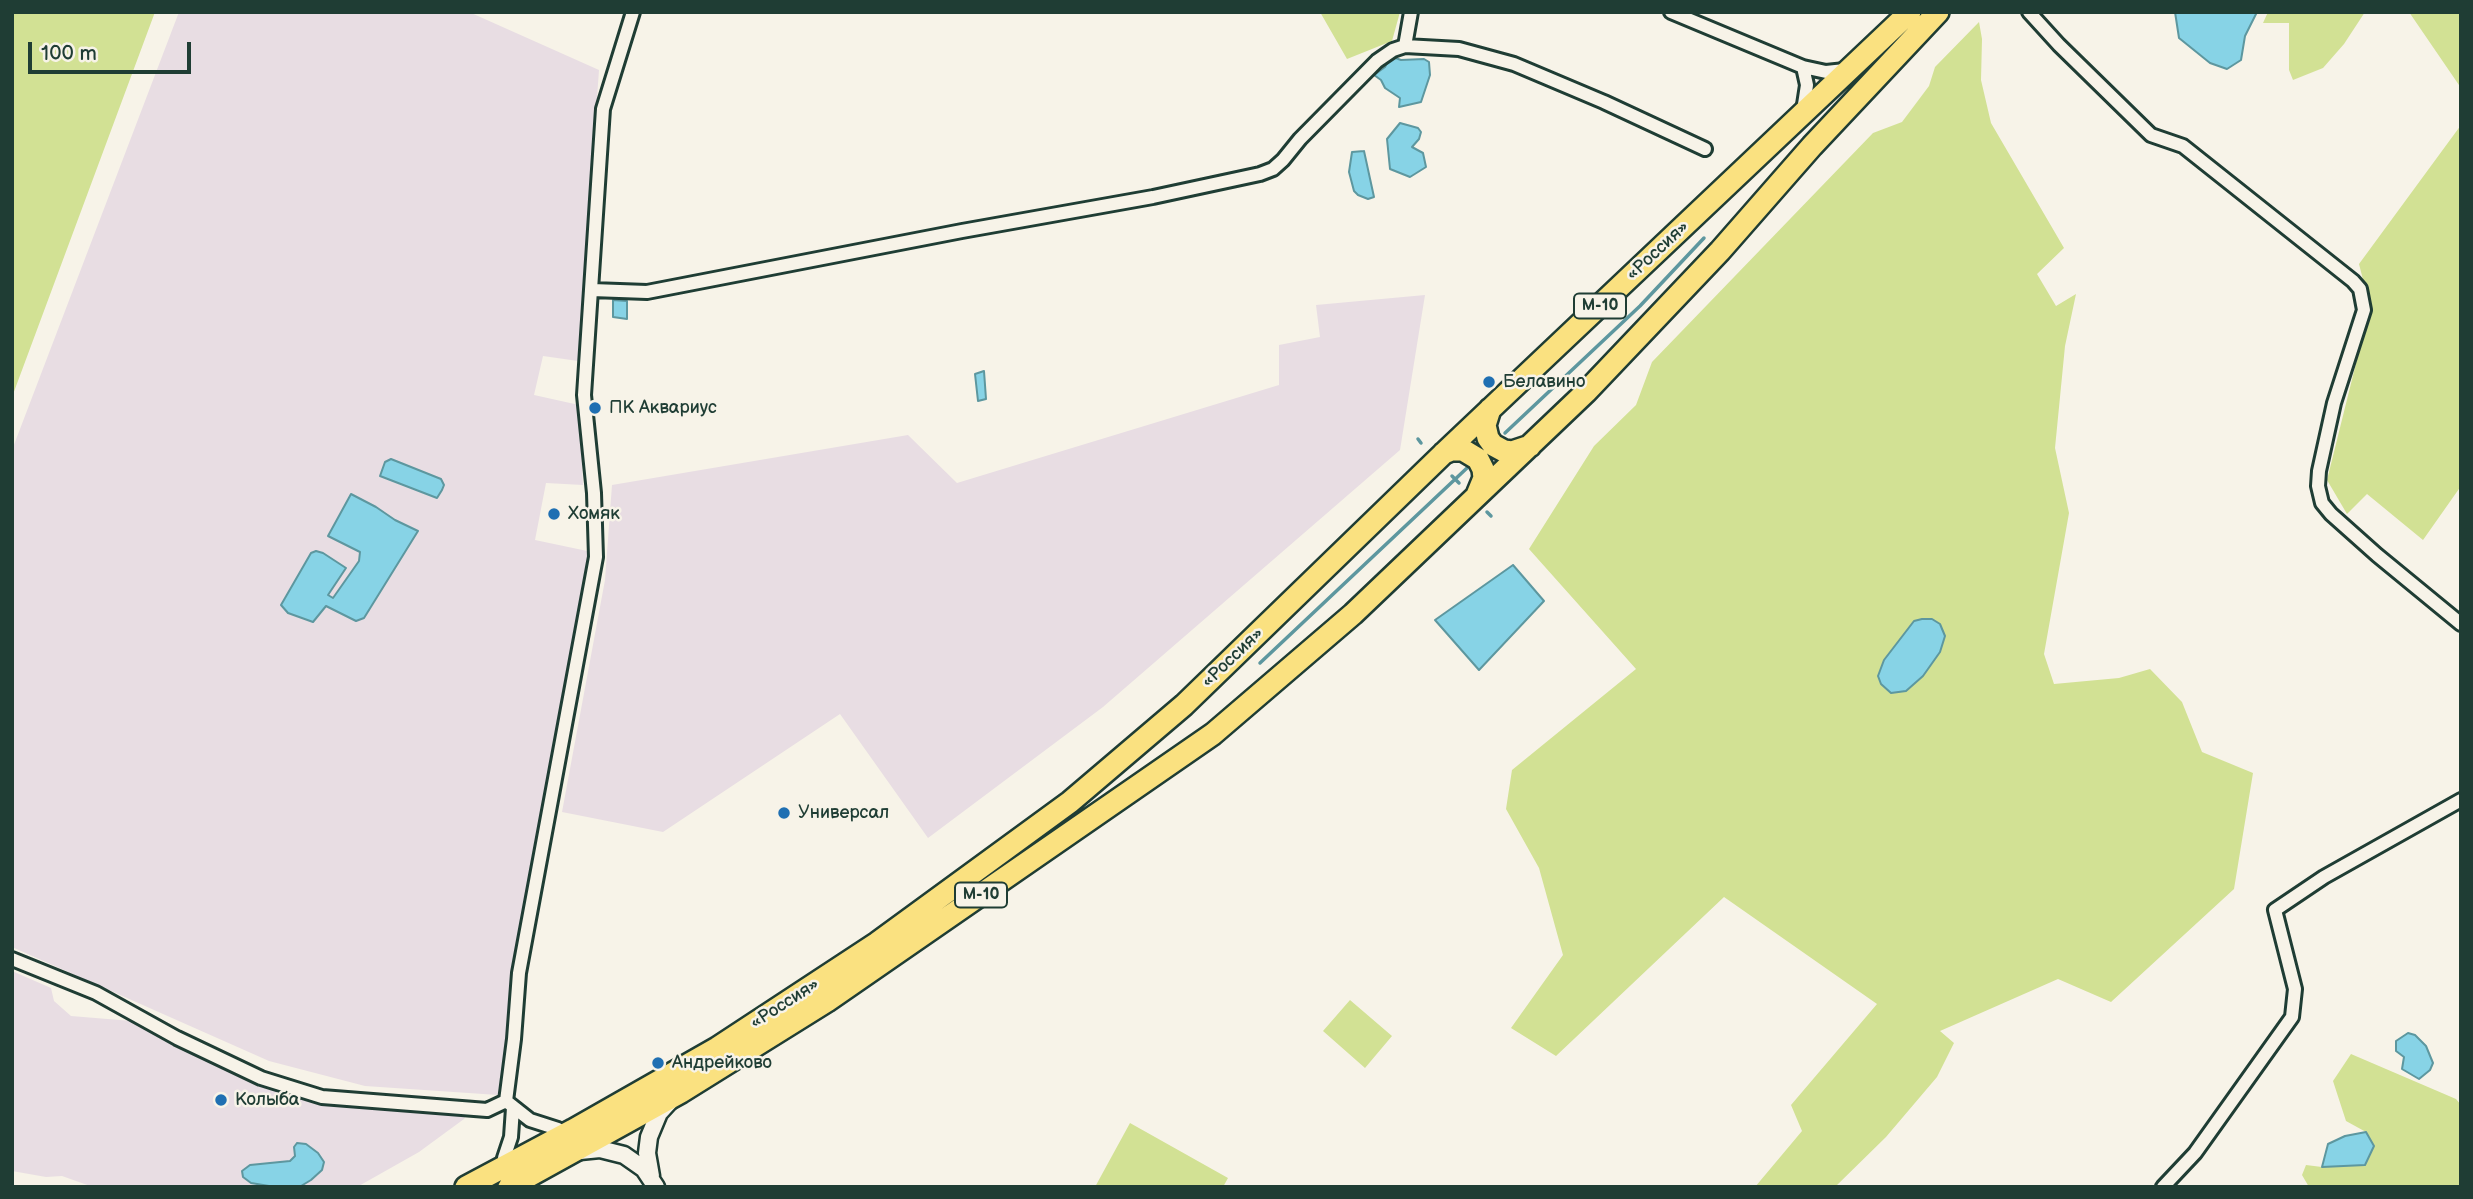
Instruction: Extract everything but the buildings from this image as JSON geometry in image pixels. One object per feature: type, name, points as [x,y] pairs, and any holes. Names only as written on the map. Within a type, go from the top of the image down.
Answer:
[{"type":"highway","name":"«Россия»","points":[[466,1187],[717,1048],[901,926],[1070,802],[1184,705],[1490,409],[1910,12]]},
{"type":"highway","name":"«Россия»","points":[[509,1187],[681,1092],[827,1002],[1213,734],[1353,614],[1586,392],[1665,310],[1812,146],[1938,12]]},
{"type":"highway","points":[[1812,146],[1837,133],[1952,12]]},
{"type":"highway","points":[[1490,409],[1485,429],[1493,444],[1504,451],[1513,452],[1532,445]]},
{"type":"highway","points":[[1444,453],[1464,450],[1480,462],[1484,482],[1476,497]]},
{"type":"highway","points":[[447,1187],[558,1129],[713,1041],[872,936],[901,926]]},
{"type":"street","points":[[504,1158],[511,1137],[509,1105],[519,973],[596,558],[594,493],[584,395],[603,109],[633,12]]},
{"type":"street","points":[[1405,46],[1411,12]]},
{"type":"street","points":[[1671,12],[1803,67],[1831,72],[1852,68]]},
{"type":"street","points":[[2029,12],[2151,135],[2183,146],[2360,289],[2364,310],[2334,403],[2319,471],[2318,486],[2322,503],[2377,555],[2461,624]]},
{"type":"street","points":[[592,290],[647,292],[1153,197],[1260,174],[1273,169],[1283,160],[1300,139],[1377,61],[1405,46],[1459,49],[1514,64],[1705,149]]},
{"type":"street","points":[[1798,120],[1806,97],[1807,78],[1803,67]]},
{"type":"street","points":[[2163,1187],[2195,1153],[2292,1017],[2295,989],[2275,910],[2325,877],[2461,800]]},
{"type":"street","points":[[12,958],[96,993],[177,1038],[261,1078],[322,1097],[487,1110],[509,1105]]},
{"type":"street","points":[[654,1183],[647,1153],[652,1128],[665,1106],[681,1092]]},
{"type":"street","points":[[509,1105],[530,1121],[558,1129]]},
{"type":"street","points":[[568,1155],[592,1149],[616,1152],[634,1161],[654,1183]]},
{"type":"shaded area","points":[[179,12],[469,12],[599,70],[578,361],[543,356],[534,395],[579,405],[583,485],[546,483],[535,540],[592,552],[532,855],[498,1095],[365,1086],[269,1061],[12,947],[12,450]]},
{"type":"shaded area","points":[[1425,295],[1400,450],[1103,707],[928,838],[840,714],[663,832],[562,812],[605,580],[612,485],[908,435],[957,483],[1279,385],[1279,345],[1320,337],[1316,305]]},
{"type":"shaded area","name":"Колыба","points":[[12,971],[51,988],[54,1001],[71,1016],[144,1022],[261,1078],[321,1092],[473,1106],[464,1119],[419,1152],[357,1187],[93,1187],[62,1176],[46,1177],[12,1171]]},
{"type":"green space","points":[[12,12],[155,12],[12,397]]},
{"type":"green space","points":[[1320,12],[1400,12],[1392,41],[1347,59]]},
{"type":"green space","points":[[2268,12],[2365,12],[2344,44],[2323,68],[2293,80],[2289,70],[2289,23],[2263,23]]},
{"type":"green space","points":[[2409,12],[2461,12],[2461,88]]},
{"type":"green space","points":[[1979,22],[1982,39],[1981,80],[1991,123],[2064,248],[2037,274],[2056,306],[2076,294],[2065,346],[2055,448],[2069,513],[2044,654],[2054,684],[2119,678],[2150,669],[2182,702],[2202,752],[2253,773],[2234,889],[2111,1002],[2058,979],[1940,1031],[1954,1043],[1937,1077],[1886,1137],[1835,1187],[1755,1187],[1802,1131],[1791,1105],[1877,1004],[1724,897],[1556,1056],[1511,1028],[1563,955],[1539,868],[1506,809],[1512,770],[1636,669],[1529,549],[1594,446],[1636,405],[1652,362],[1873,133],[1902,122],[1929,86],[1935,67]],"holes":[[[1914,622],[1945,636],[1940,652],[1923,676],[1884,660]]]},
{"type":"green space","points":[[2461,125],[2461,486],[2423,540],[2367,494],[2347,514],[2327,480],[2370,307],[2359,264]]},
{"type":"green space","points":[[1350,1000],[1392,1036],[1365,1068],[1323,1031]]},
{"type":"green space","points":[[2351,1054],[2456,1099],[2461,1105],[2459,1187],[2309,1187],[2302,1175],[2306,1165],[2365,1165],[2366,1132],[2346,1121],[2333,1081]]},
{"type":"green space","points":[[1130,1123],[1228,1178],[1223,1187],[1095,1187]]},
{"type":"water","points":[[2175,12],[2257,12],[2245,36],[2241,60],[2227,69],[2210,63],[2179,38]]},
{"type":"water","points":[[1390,56],[1401,60],[1424,59],[1429,62],[1430,75],[1421,102],[1399,107],[1400,98],[1385,88],[1381,80],[1374,75],[1385,67]]},
{"type":"water","points":[[1400,123],[1418,128],[1421,132],[1412,147],[1423,153],[1426,167],[1410,177],[1390,169],[1387,139]]},
{"type":"water","points":[[1364,151],[1374,197],[1368,199],[1354,191],[1349,172],[1352,152]]},
{"type":"water","points":[[613,300],[627,301],[627,319],[613,317]]},
{"type":"water","points":[[984,371],[986,399],[978,401],[975,374]]},
{"type":"water","points":[[391,459],[441,479],[444,485],[437,498],[380,476],[385,462]]},
{"type":"water","points":[[351,494],[418,531],[364,618],[356,621],[326,606],[313,622],[288,613],[281,605],[311,553],[323,553],[346,568],[328,595],[333,598],[359,561],[360,552],[328,536]]},
{"type":"water","points":[[1513,565],[1544,601],[1479,670],[1435,620]]},
{"type":"water","points":[[1932,619],[1940,624],[1945,636],[1940,652],[1923,676],[1906,691],[1891,693],[1881,684],[1878,676],[1884,660],[1914,621]]},
{"type":"water","points":[[2408,1033],[2415,1035],[2426,1046],[2433,1063],[2430,1070],[2419,1079],[2402,1069],[2404,1057],[2396,1051],[2396,1041]]},
{"type":"water","points":[[2366,1132],[2374,1146],[2365,1165],[2322,1167],[2328,1144],[2345,1136]]},
{"type":"water","points":[[297,1143],[306,1144],[318,1153],[324,1162],[322,1170],[311,1180],[301,1186],[275,1187],[251,1183],[243,1177],[242,1171],[250,1165],[290,1161],[295,1156],[294,1147]]},
{"type":"waterway","points":[[1505,433],[1640,306],[1704,238]]},
{"type":"waterway","points":[[1418,439],[1421,443]]},
{"type":"waterway","points":[[1260,663],[1467,468]]},
{"type":"waterway","points":[[1452,476],[1459,483]]},
{"type":"waterway","points":[[1487,512],[1491,516]]},
{"type":"place","name":"Белавино","points":[[1489,382]]},
{"type":"place","name":"ПК Аквариус","points":[[595,408]]},
{"type":"place","name":"Хомяк","points":[[554,514]]},
{"type":"place","name":"Универсал","points":[[784,813]]},
{"type":"place","name":"Андрейково","points":[[658,1063]]},
{"type":"place","name":"Колыба","points":[[221,1100]]}]
